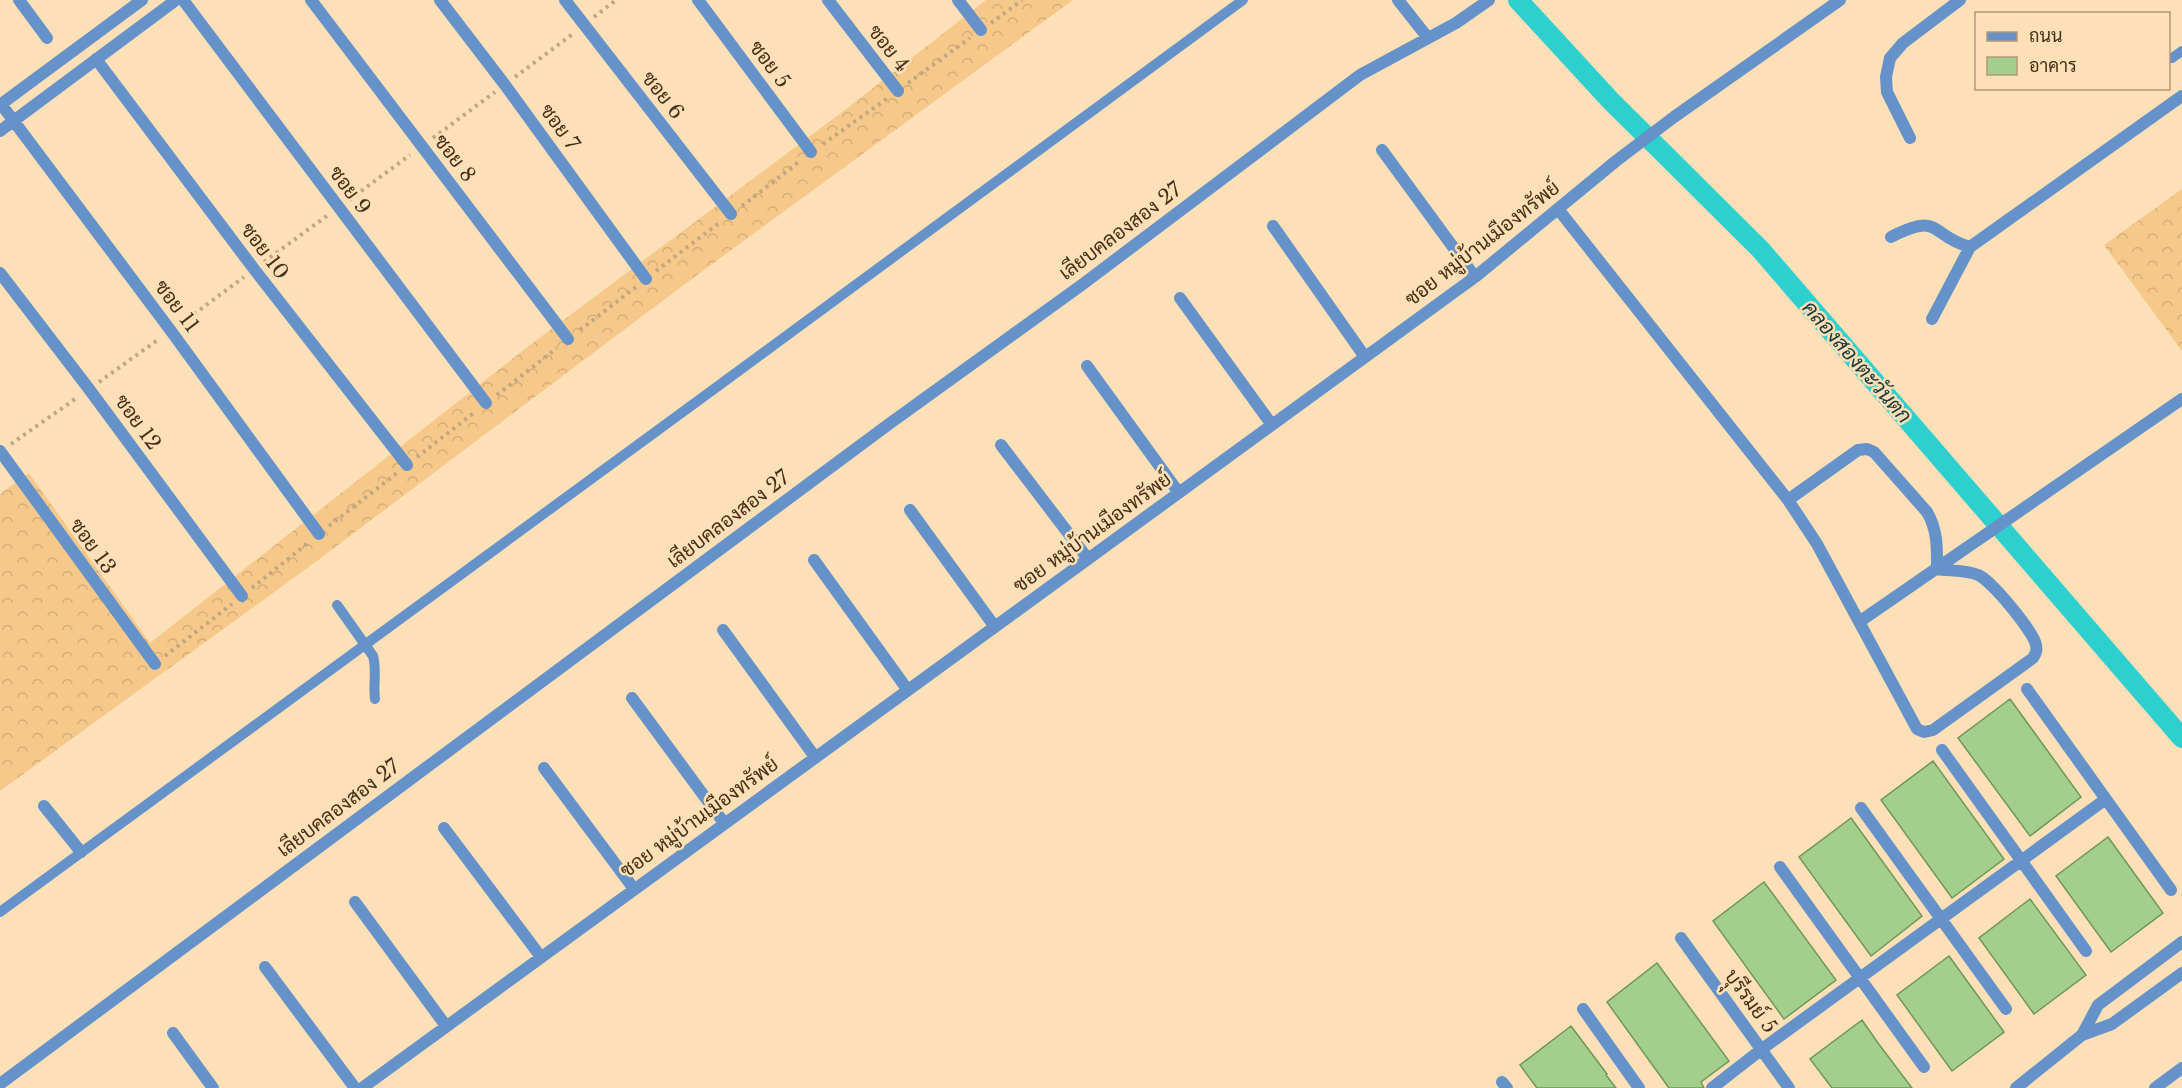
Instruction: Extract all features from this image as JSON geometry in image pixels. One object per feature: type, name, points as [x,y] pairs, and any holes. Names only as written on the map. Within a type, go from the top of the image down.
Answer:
[{"type":"street","points":[[18,0],[47,38]]},
{"type":"street","points":[[1,104],[142,0]]},
{"type":"street","points":[[0,131],[176,0]]},
{"type":"street","name":"ซอย 9","points":[[183,0],[486,403]]},
{"type":"street","name":"ซอย 8","points":[[311,0],[568,339]]},
{"type":"street","name":"ซอย 7","points":[[440,0],[505,85],[645,279]]},
{"type":"street","name":"ซอย 6","points":[[565,0],[731,214]]},
{"type":"street","name":"ซอย 5","points":[[698,0],[811,152]]},
{"type":"street","name":"ซอย 4","points":[[828,0],[898,91]]},
{"type":"street","points":[[958,0],[981,30]]},
{"type":"street","points":[[1398,0],[1428,38]]},
{"type":"street","name":"เลียบคลองสอง 27","points":[[0,1083],[889,424],[1083,284],[1360,75],[1456,23],[1489,0]]},
{"type":"street","name":"ซอย หมู่บ้านเมืองทรัพย์","points":[[362,1088],[1475,277],[1616,160],[1840,0]]},
{"type":"street","points":[[1910,138],[1887,93],[1886,77],[1890,58],[1903,44],[1960,0]]},
{"type":"street","name":"ซอย 10","points":[[96,59],[254,269],[407,465]]},
{"type":"street","points":[[1932,319],[1970,247],[2182,96]]},
{"type":"street","name":"ซอย 11","points":[[1,104],[319,534]]},
{"type":"street","points":[[1382,150],[1475,277]]},
{"type":"street","points":[[1557,209],[1631,299],[1788,500],[1816,544],[1912,722],[1917,729],[1924,732],[1933,730],[2027,663],[2037,651],[2036,643],[2019,618],[1984,578],[1976,573],[1937,569]]},
{"type":"street","points":[[1891,237],[1921,224],[1933,226],[1959,244],[1970,247]]},
{"type":"street","points":[[1273,226],[1365,357]]},
{"type":"street","name":"ซอย 12","points":[[0,273],[242,596]]},
{"type":"street","points":[[1180,298],[1272,425]]},
{"type":"street","points":[[1087,366],[1179,493]]},
{"type":"street","points":[[1859,622],[2182,399]]},
{"type":"street","points":[[1001,445],[1088,559]]},
{"type":"street","points":[[1788,500],[1858,450],[1867,449],[1874,452],[1928,512],[1933,521],[1937,543],[1937,569]]},
{"type":"street","name":"ซอย 13","points":[[0,451],[154,664]]},
{"type":"street","points":[[910,510],[995,627]]},
{"type":"street","points":[[814,560],[907,689]]},
{"type":"street","points":[[723,630],[814,757]]},
{"type":"street","points":[[2027,689],[2171,890]]},
{"type":"street","points":[[632,698],[724,823]]},
{"type":"street","points":[[1942,750],[2086,951]]},
{"type":"street","points":[[544,768],[634,889]]},
{"type":"street","points":[[1712,1088],[2106,799]]},
{"type":"street","points":[[44,806],[81,852]]},
{"type":"street","points":[[1862,808],[2006,1009]]},
{"type":"street","points":[[444,828],[541,957]]},
{"type":"street","points":[[1780,867],[1924,1067]]},
{"type":"street","points":[[355,902],[446,1026]]},
{"type":"street","name":"บุุรีรมย์ 5","points":[[1681,938],[1789,1088]]},
{"type":"street","points":[[2082,1035],[2098,1005],[2182,942]]},
{"type":"street","points":[[265,967],[355,1088]]},
{"type":"street","points":[[2016,1088],[2082,1035],[2112,1024],[2182,973]]},
{"type":"street","points":[[1583,1009],[1639,1088]]},
{"type":"street","points":[[173,1033],[213,1088]]},
{"type":"street","points":[[2155,1088],[2182,1068]]},
{"type":"lane","points":[[0,912],[1243,0]]},
{"type":"lane","points":[[2172,58],[2182,51]]},
{"type":"lane","points":[[337,605],[375,663],[373,686],[375,699]]},
{"type":"path","points":[[0,451],[171,331],[505,85],[616,0]]},
{"type":"path","points":[[154,664],[568,339],[811,152],[1022,0]]},
{"type":"green space","points":[[986,0],[1073,0],[693,278],[310,566],[0,791],[0,494],[29,473],[150,643],[530,345],[845,110]]},
{"type":"green space","points":[[2182,189],[2182,351],[2104,245]]},
{"type":"building","points":[[2010,699],[2081,797],[2030,836],[1958,738]]},
{"type":"building","points":[[1933,761],[2004,859],[1952,898],[1881,800]]},
{"type":"building","points":[[1851,818],[1922,916],[1871,956],[1799,857]]},
{"type":"building","points":[[2108,837],[2163,913],[2111,952],[2056,876]]},
{"type":"building","points":[[1764,882],[1836,980],[1784,1019],[1713,921]]},
{"type":"building","points":[[2030,899],[2086,975],[2034,1014],[1979,938]]},
{"type":"building","points":[[1949,956],[2004,1032],[1952,1071],[1897,995]]},
{"type":"building","points":[[1657,963],[1729,1061],[1701,1082],[1704,1088],[1669,1088],[1607,1002]]},
{"type":"building","points":[[1862,1020],[1912,1088],[1832,1088],[1810,1059]]},
{"type":"building","points":[[1571,1026],[1616,1088],[1537,1088],[1520,1065]]},
{"type":"waterway","name":"คลองสองตะวันตก","points":[[1518,0],[1610,100],[1760,249],[2182,738]]}]
